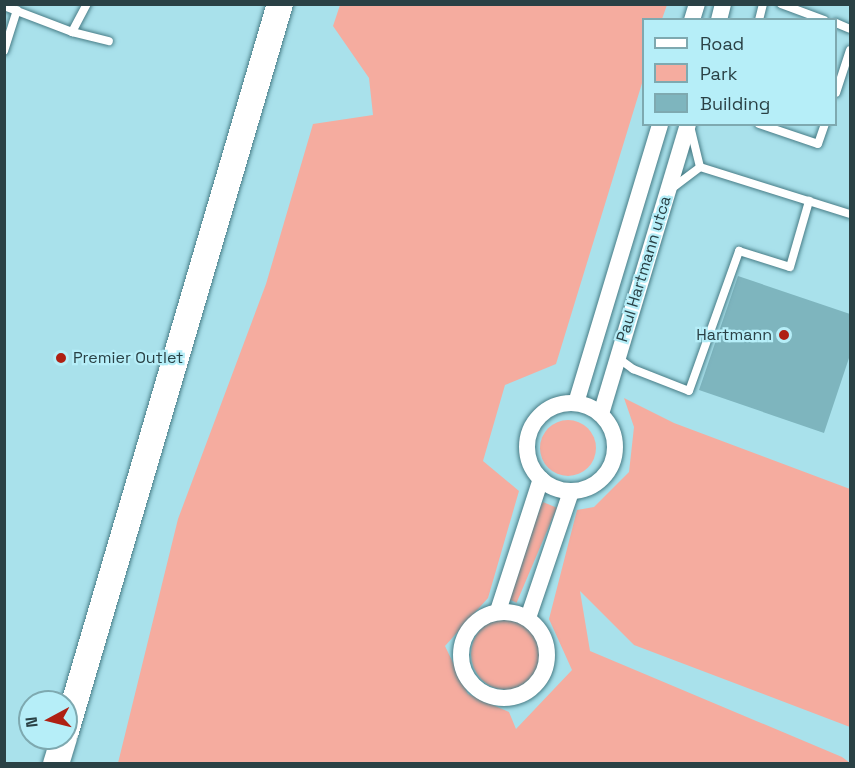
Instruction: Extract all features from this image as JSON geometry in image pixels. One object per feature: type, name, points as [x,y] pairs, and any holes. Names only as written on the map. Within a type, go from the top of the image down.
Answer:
[{"type":"main road","points":[[78,690],[280,4]]},
{"type":"street","name":"Paul Hartmann utca","points":[[576,403],[659,126]]},
{"type":"street","name":"Paul Hartmann utca","points":[[601,414],[688,126]]},
{"type":"street","points":[[576,403],[601,414],[613,432],[616,448],[612,466],[598,483],[586,489],[571,492],[554,488],[541,479],[528,456],[530,430],[538,417],[555,406],[576,403]]},
{"type":"street","points":[[498,611],[541,479]]},
{"type":"street","points":[[528,618],[571,492]]},
{"type":"street","points":[[498,611],[514,612],[528,618],[544,637],[548,652],[543,675],[521,695],[506,699],[485,694],[473,686],[464,673],[462,645],[467,631],[479,619],[498,611]]},
{"type":"lane","points":[[72,32],[87,4]]},
{"type":"lane","points":[[782,4],[820,18]]},
{"type":"lane","points":[[4,6],[72,32],[109,41]]},
{"type":"lane","points":[[4,51],[17,10]]},
{"type":"lane","points":[[837,90],[850,50]]},
{"type":"lane","points":[[690,126],[700,167]]},
{"type":"lane","points":[[765,126],[818,144],[824,126]]},
{"type":"lane","points":[[668,191],[700,167]]},
{"type":"lane","points":[[700,167],[850,214]]},
{"type":"lane","points":[[618,358],[633,369],[689,391],[739,251],[790,267],[809,201]]},
{"type":"green space","points":[[340,5],[667,5],[662,18],[642,18],[642,83],[556,364],[505,385],[483,461],[519,491],[488,598],[445,646],[468,694],[509,712],[516,729],[572,670],[549,619],[577,510],[594,507],[629,472],[634,427],[624,398],[674,423],[850,489],[850,727],[634,645],[580,591],[590,651],[842,757],[850,763],[118,763],[178,519],[266,284],[313,124],[373,115],[369,78],[333,26]]},
{"type":"green space","points":[[562,420],[574,420],[588,428],[596,442],[594,459],[588,468],[574,476],[562,476],[545,464],[540,454],[540,442],[552,425]]},
{"type":"green space","points":[[543,502],[557,508],[517,603],[503,597]]},
{"type":"green space","points":[[507,618],[527,624],[537,634],[543,654],[537,674],[527,684],[507,690],[487,684],[477,674],[471,654],[477,634],[487,624]]},
{"type":"building","name":"Hartmann","points":[[738,276],[850,314],[850,355],[824,433],[699,390]]},
{"type":"place","name":"Hartmann","points":[[784,335]]},
{"type":"place","name":"Premier Outlet","points":[[61,358]]}]
